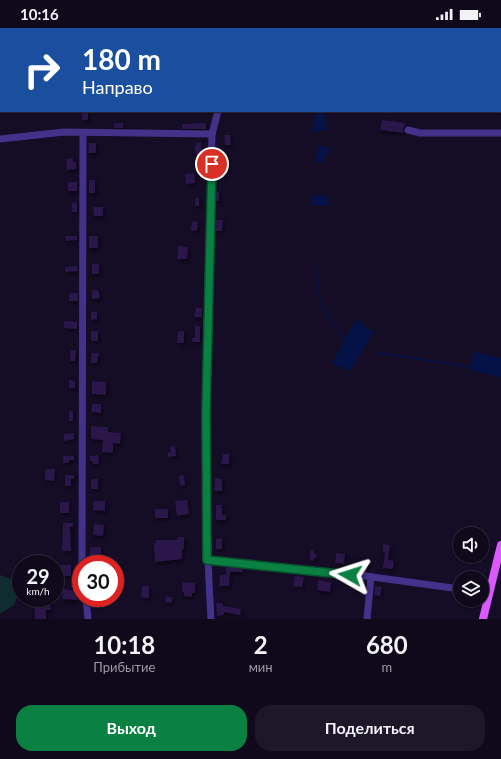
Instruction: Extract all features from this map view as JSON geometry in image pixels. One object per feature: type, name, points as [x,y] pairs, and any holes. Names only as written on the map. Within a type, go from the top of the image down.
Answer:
[{"type":"main road","points":[[489,582],[501,545]]},
{"type":"main road","points":[[483,619],[484,607]]},
{"type":"street","points":[[211,619],[207,560],[206,412],[212,134],[218,112]]},
{"type":"street","points":[[408,130],[420,133],[501,133]]},
{"type":"street","points":[[0,139],[64,132],[83,134],[212,134]]},
{"type":"street","points":[[82,555],[83,134]]},
{"type":"street","points":[[207,560],[371,577],[453,588]]},
{"type":"street","points":[[367,619],[371,577]]},
{"type":"street","points":[[87,607],[88,619]]},
{"type":"green space","points":[[0,575],[12,580],[12,606],[0,614]]},
{"type":"shaded area","points":[[316,112],[324,112],[327,129],[311,133]]},
{"type":"shaded area","points":[[319,145],[330,148],[323,162],[315,162]]},
{"type":"shaded area","points":[[313,195],[328,196],[328,206],[311,205]]},
{"type":"shaded area","points":[[356,320],[373,332],[350,371],[332,363]]},
{"type":"shaded area","points":[[474,352],[501,358],[501,377],[470,370]]},
{"type":"building","points":[[82,112],[88,112],[88,120],[82,120]]},
{"type":"building","points":[[382,120],[406,123],[403,129],[404,133],[380,130]]},
{"type":"building","points":[[114,123],[123,123],[123,128],[114,128]]},
{"type":"building","points":[[206,123],[206,129],[182,129],[182,124]]},
{"type":"building","points":[[224,135],[230,135],[231,145],[225,145]]},
{"type":"building","points":[[201,142],[202,155],[196,155],[194,147],[196,147],[196,143]]},
{"type":"building","points":[[89,143],[96,143],[96,153],[88,153]]},
{"type":"building","points":[[73,158],[73,162],[76,162],[76,169],[67,170],[66,159]]},
{"type":"building","points":[[216,166],[220,166],[220,177],[216,177]]},
{"type":"building","points":[[194,173],[195,183],[186,184],[185,174]]},
{"type":"building","points":[[89,180],[95,180],[95,193],[89,193]]},
{"type":"building","points":[[68,182],[77,182],[77,191],[68,191]]},
{"type":"building","points":[[215,192],[219,192],[219,201],[215,201]]},
{"type":"building","points":[[195,198],[199,198],[199,206],[195,206]]},
{"type":"building","points":[[77,202],[77,212],[72,212],[72,203]]},
{"type":"building","points":[[93,207],[103,207],[103,216],[94,216]]},
{"type":"building","points":[[216,220],[223,220],[222,231],[215,231]]},
{"type":"building","points":[[193,221],[198,222],[197,231],[190,230]]},
{"type":"building","points":[[65,236],[77,236],[77,240],[66,241]]},
{"type":"building","points":[[89,236],[98,236],[98,248],[89,248]]},
{"type":"building","points":[[178,246],[188,247],[187,259],[177,259]]},
{"type":"building","points":[[92,264],[99,264],[99,274],[92,274]]},
{"type":"building","points":[[77,266],[78,271],[65,272],[65,267]]},
{"type":"building","points":[[92,290],[98,290],[100,298],[92,299]]},
{"type":"building","points":[[69,293],[78,293],[78,301],[69,301]]},
{"type":"building","points":[[196,308],[202,308],[202,317],[194,317]]},
{"type":"building","points":[[91,312],[97,312],[97,319],[91,320]]},
{"type":"building","points":[[64,321],[77,322],[77,329],[64,328]]},
{"type":"building","points":[[195,326],[200,326],[200,342],[192,342],[192,338],[195,338]]},
{"type":"building","points":[[91,331],[98,331],[98,341],[91,341]]},
{"type":"building","points":[[178,331],[184,331],[184,343],[177,343]]},
{"type":"building","points":[[70,350],[76,350],[75,361],[70,361]]},
{"type":"building","points":[[91,353],[99,353],[97,363],[91,363]]},
{"type":"building","points":[[69,380],[75,381],[75,388],[69,388]]},
{"type":"building","points":[[92,381],[106,382],[106,395],[92,394]]},
{"type":"building","points":[[92,404],[101,404],[101,413],[91,412]]},
{"type":"building","points":[[69,411],[73,411],[73,421],[69,421]]},
{"type":"building","points":[[91,426],[108,427],[108,432],[121,433],[120,444],[113,443],[113,453],[102,452],[103,440],[91,439]]},
{"type":"building","points":[[74,433],[74,439],[64,441],[64,434]]},
{"type":"building","points":[[175,446],[176,456],[168,457],[168,453],[171,452],[170,447]]},
{"type":"building","points":[[223,454],[229,454],[229,464],[221,464]]},
{"type":"building","points":[[98,455],[99,464],[93,464],[93,461],[90,461],[90,456]]},
{"type":"building","points":[[63,456],[74,456],[74,460],[69,460],[69,463],[63,463]]},
{"type":"building","points":[[45,469],[55,469],[54,481],[45,480]]},
{"type":"building","points":[[65,475],[74,475],[74,479],[71,479],[71,486],[65,486]]},
{"type":"building","points":[[184,475],[185,485],[180,486],[179,476]]},
{"type":"building","points":[[215,478],[222,479],[222,491],[214,491]]},
{"type":"building","points":[[91,479],[98,479],[98,489],[91,489]]},
{"type":"building","points":[[187,500],[189,514],[177,516],[175,501]]},
{"type":"building","points":[[93,501],[105,501],[105,511],[93,510]]},
{"type":"building","points":[[60,502],[69,502],[69,513],[60,513]]},
{"type":"building","points":[[216,505],[222,505],[222,515],[226,515],[226,520],[216,520]]},
{"type":"building","points":[[155,509],[168,509],[168,518],[155,518]]},
{"type":"building","points":[[63,523],[73,523],[73,527],[70,527],[71,551],[62,551]]},
{"type":"building","points":[[94,524],[104,525],[103,536],[93,535]]},
{"type":"building","points":[[177,537],[184,537],[182,559],[155,562],[154,543],[156,543],[156,540],[177,540]]},
{"type":"building","points":[[222,538],[222,549],[216,549],[216,539]]},
{"type":"building","points":[[383,544],[390,545],[388,560],[394,561],[393,569],[383,568],[385,553],[383,552]]},
{"type":"building","points":[[90,547],[101,547],[101,555],[90,555]]},
{"type":"building","points":[[310,550],[314,551],[314,554],[317,554],[314,561],[310,560]]},
{"type":"building","points":[[336,553],[345,554],[344,564],[335,563]]},
{"type":"building","points":[[360,560],[368,561],[368,566],[360,565]]},
{"type":"building","points":[[64,565],[71,565],[71,576],[64,576]]},
{"type":"building","points":[[226,567],[243,569],[243,572],[230,572],[229,586],[219,586],[220,575],[226,575]]},
{"type":"building","points":[[295,576],[304,577],[302,587],[293,586]]},
{"type":"building","points":[[318,580],[331,582],[330,592],[317,590]]},
{"type":"building","points":[[182,582],[195,583],[195,593],[192,593],[192,597],[184,596],[184,592],[182,592]]},
{"type":"building","points":[[142,586],[149,586],[149,598],[141,597]]},
{"type":"building","points":[[375,586],[382,587],[380,596],[374,595]]},
{"type":"building","points":[[64,589],[72,590],[72,600],[64,599]]},
{"type":"building","points":[[166,596],[173,598],[171,603],[165,602]]},
{"type":"building","points":[[216,603],[223,603],[223,606],[241,609],[240,615],[224,612],[224,615],[217,616]]},
{"type":"building","points":[[34,607],[51,607],[51,610],[46,610],[46,619],[35,619]]},
{"type":"waterway","points":[[317,263],[320,303],[346,341]]},
{"type":"waterway","points":[[378,353],[471,367]]},
{"type":"route","points":[[212,164],[206,412],[207,560],[350,575]]}]
